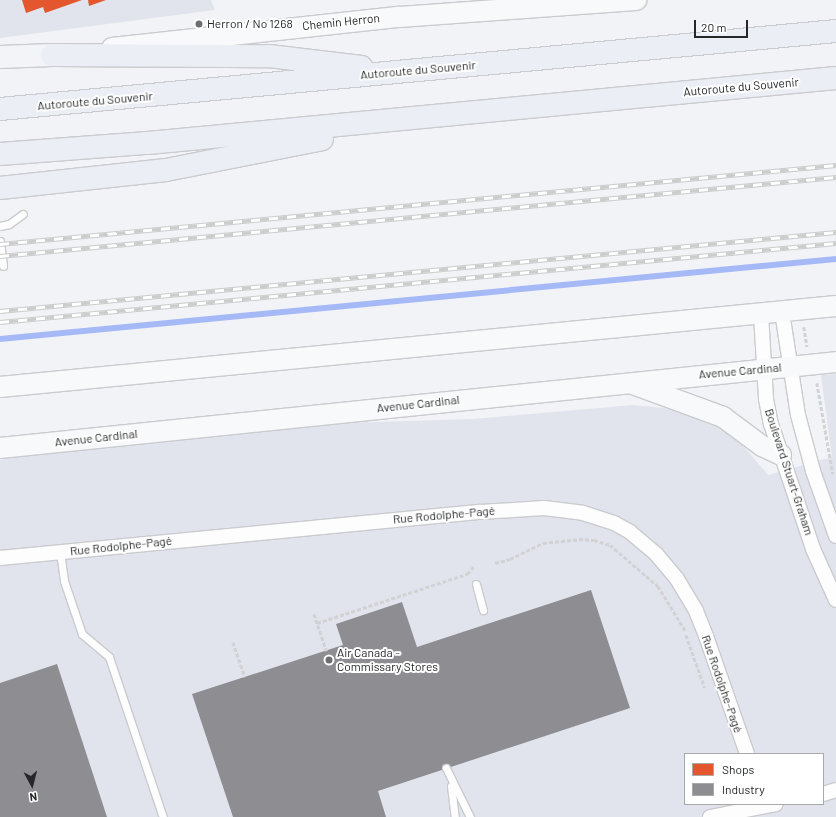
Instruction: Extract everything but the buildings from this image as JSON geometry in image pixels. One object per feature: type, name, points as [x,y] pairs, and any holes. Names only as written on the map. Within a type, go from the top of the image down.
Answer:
[{"type":"highway","name":"Autoroute du Souvenir","points":[[0,109],[836,31]]},
{"type":"highway","points":[[52,55],[269,56],[406,72]]},
{"type":"highway","name":"Autoroute du Souvenir","points":[[0,154],[140,144],[836,78]]},
{"type":"highway","points":[[0,188],[166,170],[439,115]]},
{"type":"main road","name":"Chemin Herron","points":[[0,57],[52,55],[383,18],[538,3],[636,0]]},
{"type":"main road","points":[[0,387],[836,306]]},
{"type":"main road","name":"Avenue Cardinal","points":[[0,448],[627,382],[836,362]]},
{"type":"main road","points":[[627,382],[723,416],[762,446],[781,455]]},
{"type":"street","name":"Boulevard Stuart-Graham","points":[[792,311],[789,367],[807,449],[836,536]]},
{"type":"street","name":"Boulevard Stuart-Graham","points":[[761,314],[766,369],[767,405],[781,455],[813,549],[836,600]]},
{"type":"street","name":"Rue Rodolphe-Pagé","points":[[0,558],[524,508],[563,510],[598,517],[614,523],[644,544],[668,568],[687,595],[706,636],[747,753]]},
{"type":"street","points":[[824,794],[836,790]]},
{"type":"street","points":[[710,817],[760,805]]},
{"type":"lane","points":[[0,226],[9,224],[23,214]]},
{"type":"lane","points":[[0,241],[3,266]]},
{"type":"lane","points":[[60,552],[64,581],[82,634],[109,657],[163,817]]},
{"type":"lane","points":[[476,584],[483,610]]},
{"type":"lane","points":[[446,768],[450,782],[455,817]]},
{"type":"lane","points":[[450,782],[470,817]]},
{"type":"path","points":[[792,311],[817,379],[826,442],[834,479]]},
{"type":"path","name":"Rue Rodolphe-Pagé","points":[[495,563],[510,558],[542,543],[580,539],[610,545],[658,586],[671,605],[685,630],[707,693]]},
{"type":"path","points":[[317,623],[467,574],[474,566]]},
{"type":"path","points":[[314,614],[326,651]]},
{"type":"path","points":[[233,642],[245,677]]},
{"type":"shaded area","points":[[0,0],[211,0],[215,10],[0,38]]},
{"type":"shaded area","points":[[836,374],[836,817],[0,817],[0,460],[30,455],[341,423],[473,419],[633,405],[663,408],[694,416],[718,426],[738,440],[768,475],[832,457],[821,375]]},
{"type":"waterway","points":[[0,339],[836,259]]},
{"type":"railway","points":[[0,244],[836,165]]},
{"type":"railway","points":[[0,256],[836,177]]},
{"type":"railway","points":[[0,311],[836,232]]},
{"type":"railway","points":[[0,322],[836,243]]},
{"type":"place","name":"Herron / No 1268","points":[[199,24]]},
{"type":"place","name":"Air Canada - Commissary Stores","points":[[329,660]]}]
